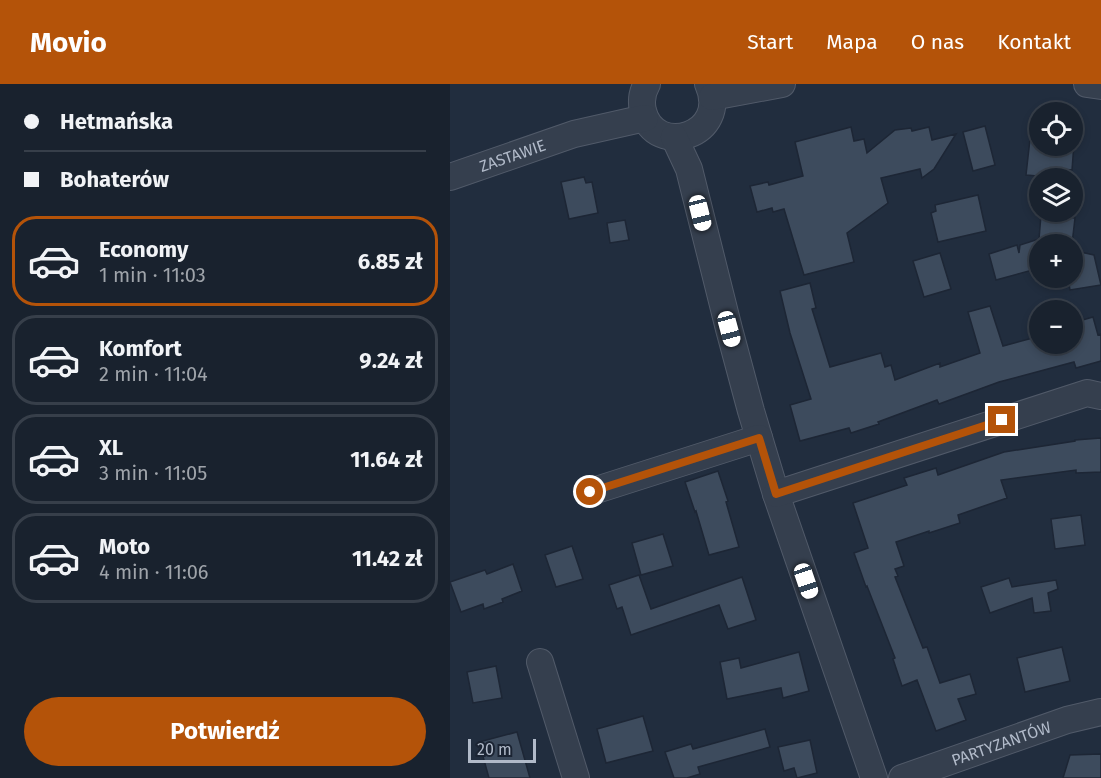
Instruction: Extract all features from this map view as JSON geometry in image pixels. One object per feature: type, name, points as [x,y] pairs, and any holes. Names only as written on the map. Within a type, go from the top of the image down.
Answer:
[{"type":"street","points":[[645,100],[650,125],[658,132],[686,134],[708,119],[712,109],[714,87],[782,84]]},
{"type":"street","points":[[1087,84],[1101,86]]},
{"type":"street","name":"ZASTAWIE","points":[[450,177],[574,134],[645,100]]},
{"type":"street","points":[[686,134],[689,169],[759,438],[776,494],[874,778]]},
{"type":"street","points":[[776,494],[1087,393],[1101,396]]},
{"type":"street","points":[[590,492],[759,438]]},
{"type":"street","points":[[540,662],[576,778]]},
{"type":"street","name":"PARTYZANTÓW","points":[[902,778],[1067,720],[1101,712]]},
{"type":"building","points":[[985,126],[995,165],[973,171],[963,132]]},
{"type":"building","points":[[851,127],[854,141],[864,139],[867,153],[895,130],[911,128],[912,131],[929,127],[932,140],[956,134],[934,169],[922,178],[920,169],[881,178],[888,203],[847,233],[854,262],[804,275],[784,209],[773,212],[772,208],[757,212],[750,186],[768,182],[769,185],[803,176],[795,142]]},
{"type":"building","points":[[1029,148],[1029,156],[1073,156],[1072,168],[1029,168],[1029,175],[1026,175]]},
{"type":"building","points":[[584,177],[586,183],[592,182],[598,213],[569,219],[561,182]]},
{"type":"building","points":[[978,195],[986,231],[938,242],[931,213],[936,211],[935,205]]},
{"type":"building","points":[[625,220],[629,240],[610,243],[607,223]]},
{"type":"building","points":[[1040,222],[1075,222],[1073,234],[1039,234]]},
{"type":"building","points":[[1029,242],[1029,271],[996,280],[989,254],[1017,245],[1019,253],[1020,245]]},
{"type":"building","points":[[940,253],[951,289],[924,297],[913,261]]},
{"type":"building","points":[[1083,253],[1094,255],[1101,285],[1083,288]]},
{"type":"building","points":[[810,283],[816,308],[812,309],[830,367],[881,353],[885,367],[891,365],[895,380],[940,363],[940,367],[980,353],[968,312],[990,306],[1003,346],[1029,339],[1029,354],[1083,354],[1083,320],[1093,317],[1098,335],[1101,334],[1101,361],[1076,368],[1074,362],[999,382],[939,404],[937,400],[851,433],[849,428],[800,441],[790,405],[811,399],[790,333],[780,291]]},
{"type":"building","points":[[1101,438],[1101,472],[1076,473],[1076,470],[1001,480],[1007,498],[958,515],[960,523],[896,542],[904,566],[895,569],[898,576],[895,577],[923,648],[927,647],[940,683],[970,674],[976,694],[958,699],[966,720],[936,731],[917,680],[902,686],[893,659],[895,658],[854,553],[868,548],[853,503],[907,485],[904,478],[936,468],[938,475],[1004,452]]},
{"type":"building","points":[[718,471],[739,547],[709,555],[685,482]]},
{"type":"building","points":[[1081,515],[1085,545],[1055,549],[1051,519]]},
{"type":"building","points":[[663,534],[673,566],[641,575],[632,543]]},
{"type":"building","points":[[572,546],[583,579],[556,587],[545,555]]},
{"type":"building","points":[[513,564],[522,591],[502,599],[503,602],[484,609],[483,604],[461,612],[450,582],[485,570],[487,574]]},
{"type":"building","points":[[639,575],[651,609],[742,577],[756,620],[728,629],[719,605],[631,635],[622,607],[617,609],[609,585]]},
{"type":"building","points":[[1009,578],[1012,587],[1056,580],[1058,589],[1048,593],[1051,611],[1034,613],[1032,598],[990,613],[981,587]]},
{"type":"building","points":[[1062,647],[1070,681],[1025,692],[1017,658]]},
{"type":"building","points":[[799,652],[809,691],[783,698],[781,688],[727,699],[720,662],[739,658],[741,668]]},
{"type":"building","points":[[496,666],[502,698],[473,703],[467,672]]},
{"type":"building","points":[[643,716],[653,751],[606,763],[597,729]]},
{"type":"building","points":[[765,729],[770,747],[698,767],[700,774],[687,778],[674,778],[665,752],[691,744],[693,749]]},
{"type":"building","points":[[517,732],[530,778],[489,778],[479,742]]},
{"type":"building","points":[[810,740],[817,773],[797,778],[794,768],[784,771],[778,747]]},
{"type":"building","points":[[1101,754],[1101,778],[1063,778],[1070,755]]},
{"type":"route","points":[[590,492],[759,438],[776,494],[1002,420]]}]
